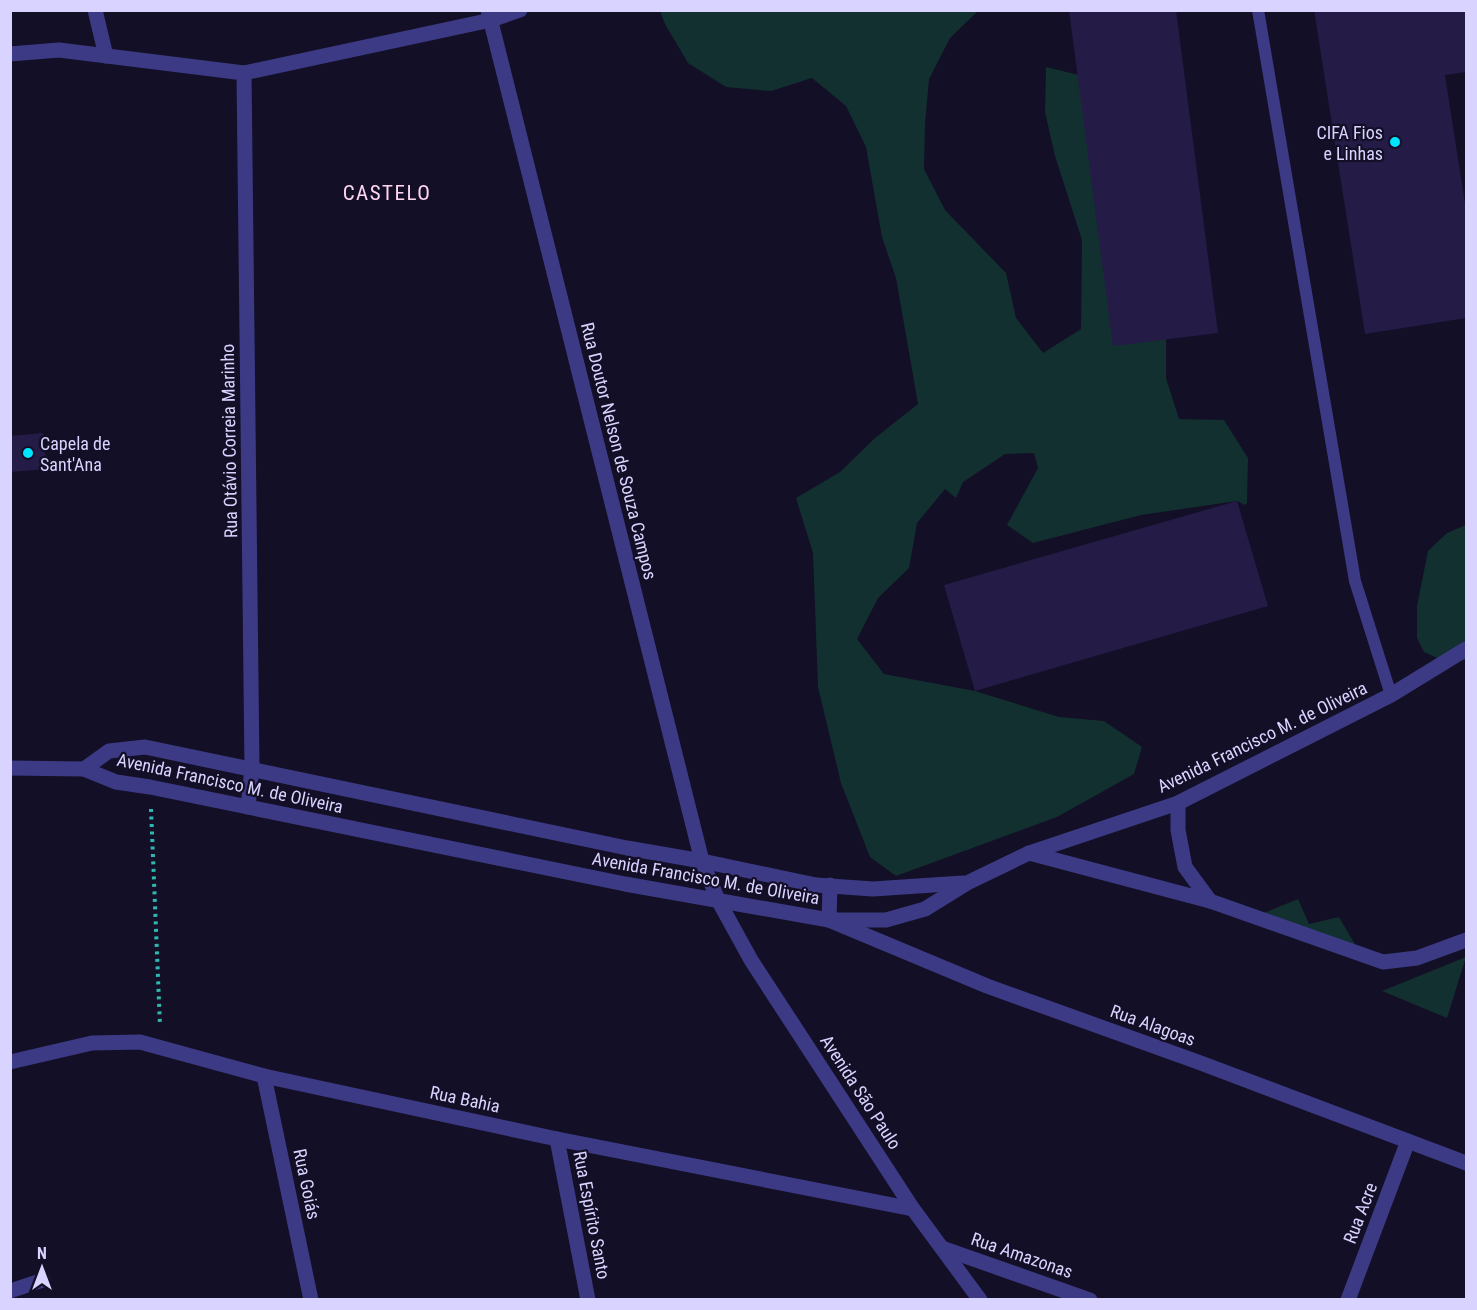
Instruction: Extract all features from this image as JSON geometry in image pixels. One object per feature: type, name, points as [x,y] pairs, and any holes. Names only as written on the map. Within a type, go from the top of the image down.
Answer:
[{"type":"street","points":[[95,10],[106,56]]},
{"type":"street","points":[[10,54],[59,50],[244,73],[490,15],[520,10]]},
{"type":"street","name":"Rua Doutor Nelson de Souza Campos","points":[[490,15],[702,861],[718,900]]},
{"type":"street","name":"Rua Otávio Correia Marinho","points":[[244,73],[252,768],[248,807]]},
{"type":"street","name":"Avenida Francisco M. de Oliveira","points":[[84,769],[116,782],[614,881],[828,920],[885,921],[925,909],[967,883],[1029,853],[1178,803],[1391,695],[1467,649]]},
{"type":"street","name":"Avenida Francisco M. de Oliveira","points":[[84,769],[109,751],[145,747],[627,849],[702,861],[816,885],[873,889],[967,883]]},
{"type":"street","points":[[10,768],[84,769]]},
{"type":"street","points":[[1178,803],[1178,830],[1185,867],[1210,901]]},
{"type":"street","points":[[1029,853],[1210,901],[1383,962],[1417,958],[1467,940]]},
{"type":"street","points":[[828,920],[830,885]]},
{"type":"street","name":"Avenida São Paulo","points":[[718,900],[752,960],[913,1209],[980,1299]]},
{"type":"street","name":"Rua Alagoas","points":[[828,920],[987,986],[1467,1163]]},
{"type":"street","name":"Rua Bahia","points":[[10,1062],[92,1043],[140,1042],[264,1076],[557,1139],[913,1209]]},
{"type":"street","name":"Rua Goiás","points":[[264,1076],[311,1299]]},
{"type":"street","name":"Rua Espírito Santo","points":[[557,1139],[588,1299]]},
{"type":"street","name":"Rua Acre","points":[[1348,1299],[1408,1141]]},
{"type":"street","name":"Rua Amazonas","points":[[942,1248],[1090,1299]]},
{"type":"street","points":[[10,1291],[44,1280]]},
{"type":"lane","points":[[1258,10],[1355,581],[1391,695]]},
{"type":"path","points":[[150,787],[160,1048]]},
{"type":"green space","points":[[660,11],[978,11],[950,38],[929,79],[924,169],[945,210],[1006,273],[1016,318],[1043,353],[1081,329],[1082,240],[1055,156],[1045,112],[1046,67],[1091,78],[1166,334],[1166,378],[1179,419],[1224,420],[1248,458],[1247,503],[1245,505],[1237,501],[1141,515],[1033,543],[1007,525],[1038,468],[1034,453],[1005,454],[963,482],[956,498],[945,489],[917,523],[909,568],[878,598],[857,639],[884,674],[975,691],[1059,717],[1104,721],[1142,747],[1134,774],[1057,817],[896,876],[870,857],[841,783],[818,687],[813,553],[796,498],[840,472],[875,438],[918,404],[896,278],[882,237],[866,147],[846,106],[812,78],[771,91],[726,87],[688,63]]},
{"type":"green space","points":[[1466,525],[1466,660],[1446,662],[1424,652],[1417,638],[1417,606],[1428,551],[1447,533]]},
{"type":"green space","points":[[1298,899],[1309,924],[1339,917],[1356,946],[1264,913]]},
{"type":"green space","points":[[1466,957],[1447,1018],[1382,991]]},
{"type":"building","points":[[1069,10],[1176,10],[1218,333],[1113,346]]},
{"type":"building","name":"CIFA Fios e Linhas","points":[[1314,10],[1466,10],[1466,72],[1445,75],[1466,210],[1466,318],[1365,334]]},
{"type":"building","name":"Capela de Sant'Ana","points":[[43,433],[47,469],[10,472],[10,436]]},
{"type":"building","points":[[1237,501],[1268,606],[975,691],[944,585]]},
{"type":"place","name":"CIFA Fios e Linhas","points":[[1395,142]]},
{"type":"place","name":"Capela de Sant'Ana","points":[[28,453]]},
{"type":"district","name":"CASTELO","points":[[387,193]]}]
